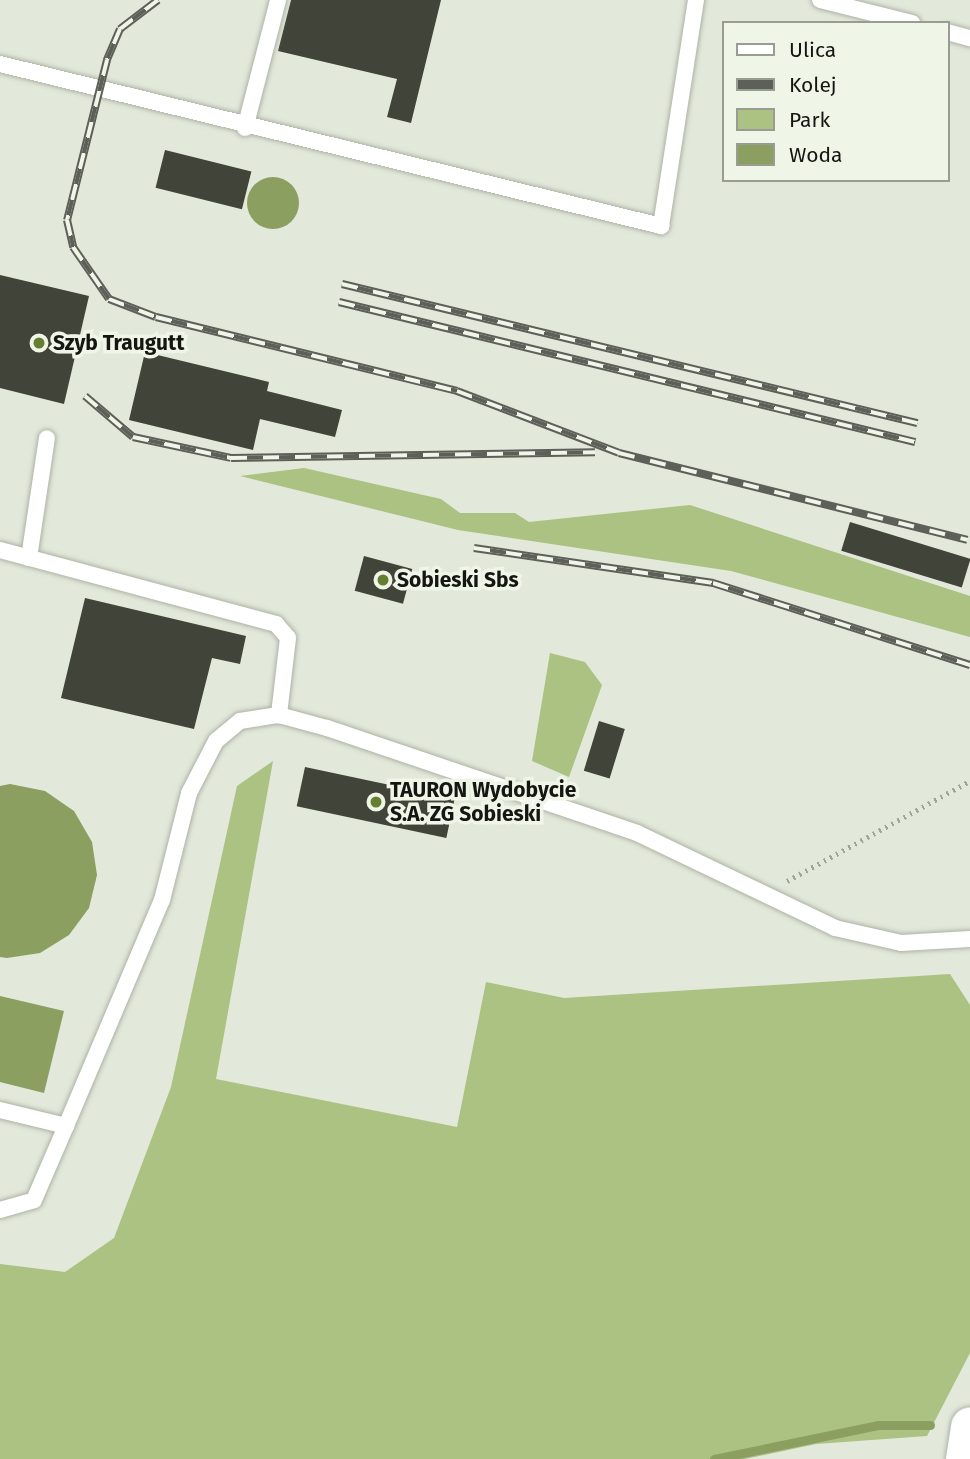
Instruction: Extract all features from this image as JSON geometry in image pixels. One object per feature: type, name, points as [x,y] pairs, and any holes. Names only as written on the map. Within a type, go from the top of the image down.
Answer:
[{"type":"street","points":[[965,1459],[970,1426]]},
{"type":"lane","points":[[245,128],[278,0]]},
{"type":"lane","points":[[0,64],[245,128],[661,226],[696,0]]},
{"type":"lane","points":[[820,0],[904,21]]},
{"type":"lane","points":[[949,33],[970,38]]},
{"type":"lane","points":[[29,558],[47,438]]},
{"type":"lane","points":[[0,550],[276,624],[288,638],[279,715]]},
{"type":"lane","points":[[0,1210],[34,1200],[162,900],[194,783],[216,741],[240,721],[279,715],[637,833],[835,928],[888,940],[970,939]]},
{"type":"lane","points":[[0,1111],[66,1126]]},
{"type":"path","points":[[762,894],[970,781]]},
{"type":"green space","points":[[304,468],[441,499],[460,513],[515,513],[529,522],[690,505],[970,596],[970,637],[731,571],[458,530],[240,476]]},
{"type":"green space","points":[[550,653],[585,662],[602,685],[569,777],[532,761]]},
{"type":"green space","points":[[273,761],[216,1079],[457,1127],[486,982],[564,998],[950,974],[970,1005],[970,1353],[927,1436],[816,1444],[745,1459],[0,1459],[0,1264],[65,1272],[114,1238],[171,1087],[237,786]]},
{"type":"water","points":[[273,177],[283,179],[291,185],[297,193],[297,213],[291,221],[283,227],[273,229],[263,227],[255,221],[249,213],[247,203],[249,193],[255,185],[263,179]]},
{"type":"water","points":[[10,784],[45,791],[74,811],[92,842],[97,875],[89,908],[69,935],[40,953],[7,958],[0,957],[0,786]]},
{"type":"water","points":[[0,996],[64,1011],[44,1093],[0,1082]]},
{"type":"building","points":[[291,0],[441,0],[411,123],[387,117],[397,79],[278,51]]},
{"type":"building","points":[[165,150],[251,172],[242,209],[156,188]]},
{"type":"building","name":"Szyb Traugutt","points":[[0,275],[89,296],[64,404],[0,388]]},
{"type":"building","points":[[145,352],[269,382],[267,391],[342,410],[335,437],[260,419],[253,450],[129,420]]},
{"type":"building","points":[[850,522],[970,559],[962,588],[841,551]]},
{"type":"building","name":"Sobieski Sbs","points":[[364,556],[412,569],[403,604],[355,591]]},
{"type":"building","points":[[85,598],[246,636],[240,664],[212,658],[194,729],[61,698]]},
{"type":"building","points":[[599,721],[625,729],[610,779],[584,771]]},
{"type":"building","name":"TAURON Wydobycie S.A. ZG Sobieski","points":[[305,767],[455,799],[446,838],[297,806]]},
{"type":"waterway","points":[[714,1459],[878,1425],[930,1425]]},
{"type":"railway","points":[[158,0],[120,29],[107,60],[67,220],[73,247],[109,299],[156,317],[457,391],[619,453],[967,540]]},
{"type":"railway","points":[[342,284],[917,423]]},
{"type":"railway","points":[[339,302],[915,442]]},
{"type":"railway","points":[[85,396],[133,437],[231,458],[595,452]]},
{"type":"railway","points":[[474,548],[713,583],[970,665]]},
{"type":"place","name":"Szyb Traugutt","points":[[39,343]]},
{"type":"place","name":"Sobieski Sbs","points":[[383,580]]},
{"type":"place","name":"TAURON Wydobycie S.A. ZG Sobieski","points":[[376,802]]}]
